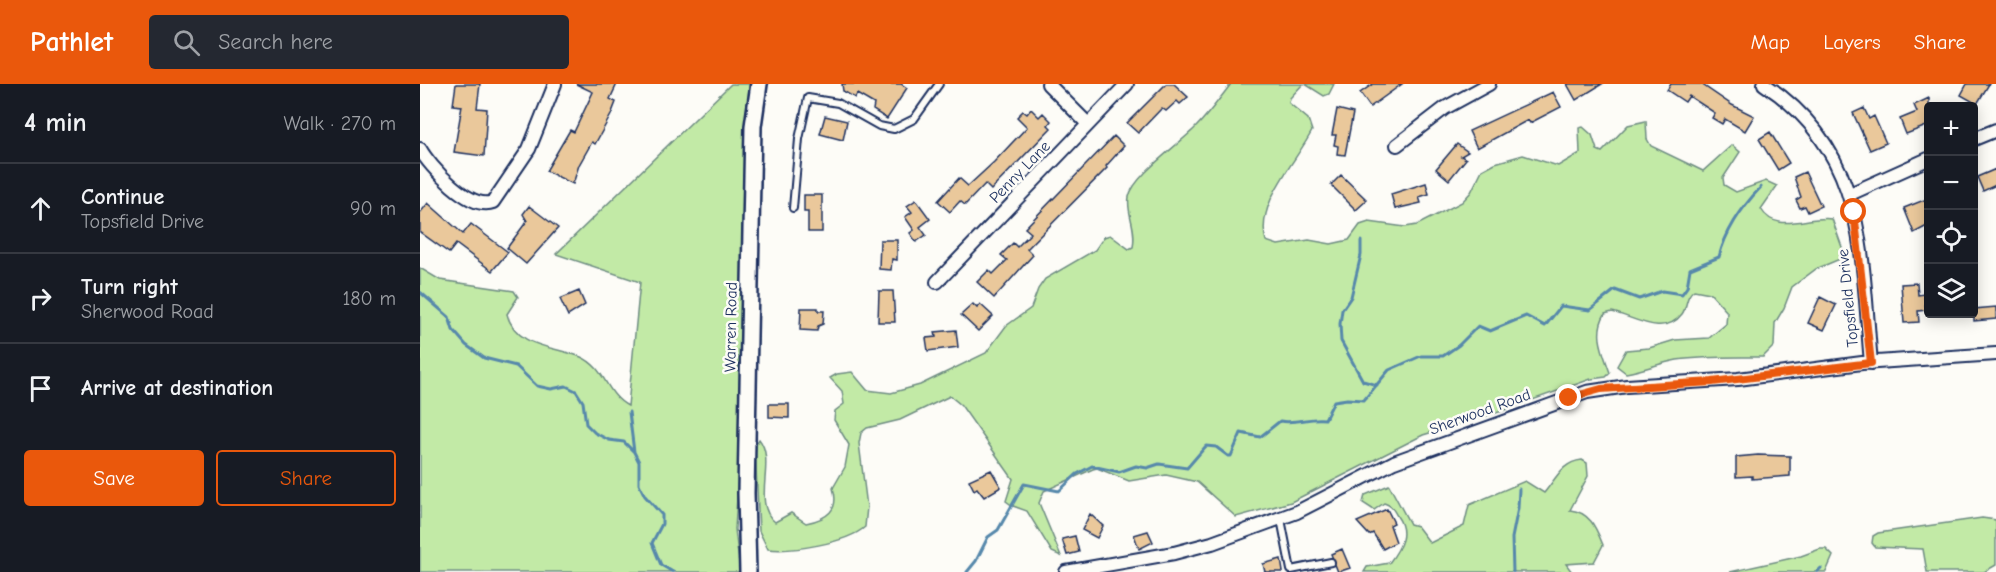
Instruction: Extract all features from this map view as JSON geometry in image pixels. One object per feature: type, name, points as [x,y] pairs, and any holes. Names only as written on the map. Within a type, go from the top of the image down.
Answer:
[{"type":"street","points":[[420,149],[429,165],[447,182],[480,203],[493,202],[517,169],[541,125],[555,84]]},
{"type":"street","name":"Warren Road","points":[[748,572],[746,493],[753,126],[759,84]]},
{"type":"street","points":[[1048,84],[1088,124]]},
{"type":"street","name":"Penny Lane","points":[[937,282],[1127,84]]},
{"type":"street","points":[[1397,145],[1445,108],[1489,84]]},
{"type":"street","name":"Topsfield Drive","points":[[1764,84],[1790,103],[1814,128],[1833,156],[1850,194],[1858,230],[1871,363]]},
{"type":"street","points":[[1978,137],[1996,130]]},
{"type":"street","points":[[1850,194],[1924,161]]},
{"type":"street","name":"Sherwood Road","points":[[1066,572],[1192,549],[1281,519],[1394,462],[1587,392],[1627,386],[1738,379],[1871,363],[1996,354]]},
{"type":"lane","points":[[793,208],[799,139],[808,98],[838,103],[879,126],[894,129],[914,119],[937,85]]},
{"type":"lane","points":[[1281,519],[1292,570],[1331,562]]},
{"type":"green space","points":[[731,84],[749,84],[743,223],[742,419],[735,529],[740,572],[420,572],[420,268],[440,280],[514,291],[518,297],[507,314],[519,334],[537,344],[570,353],[589,362],[601,374],[615,395],[628,406],[640,282],[556,254]]},
{"type":"green space","points":[[1231,84],[1303,84],[1290,98],[1289,103],[1308,119],[1312,131],[1279,184],[1266,213],[1264,227],[1266,241],[1278,245],[1309,240],[1331,244],[1349,240],[1360,225],[1369,222],[1405,227],[1417,225],[1462,202],[1471,192],[1482,170],[1495,163],[1523,155],[1558,166],[1580,153],[1579,128],[1583,127],[1592,135],[1597,150],[1602,152],[1628,125],[1646,121],[1647,139],[1651,146],[1703,171],[1732,145],[1740,152],[1723,178],[1724,185],[1736,192],[1766,181],[1777,186],[1761,209],[1767,217],[1784,223],[1832,219],[1843,250],[1840,259],[1816,269],[1792,287],[1775,323],[1774,346],[1763,357],[1688,359],[1626,373],[1617,366],[1626,350],[1649,348],[1675,340],[1709,338],[1726,324],[1727,312],[1710,293],[1694,290],[1689,295],[1682,314],[1667,325],[1649,324],[1612,312],[1605,314],[1600,329],[1601,344],[1610,373],[1606,377],[1591,379],[1499,412],[1423,435],[1291,502],[1236,517],[1197,482],[1166,475],[1129,481],[1097,468],[1093,469],[1044,491],[1039,503],[1061,556],[1052,552],[1027,511],[1006,501],[1013,479],[961,405],[950,396],[900,420],[867,428],[861,433],[859,443],[867,507],[865,527],[857,533],[832,542],[790,549],[768,549],[759,531],[755,446],[759,439],[766,459],[764,493],[768,514],[775,522],[791,513],[806,523],[826,516],[835,502],[833,488],[845,467],[849,445],[834,420],[835,411],[844,404],[842,391],[830,378],[837,374],[852,372],[867,390],[891,393],[920,385],[986,353],[1006,326],[1031,308],[1038,289],[1045,279],[1095,250],[1104,237],[1110,235],[1129,249],[1133,247],[1134,233],[1128,203],[1132,189],[1148,170],[1201,122]]},
{"type":"green space","points":[[1305,84],[1334,84],[1329,94],[1324,96]]},
{"type":"green space","points":[[1582,460],[1587,463],[1588,476],[1570,510],[1587,517],[1598,533],[1603,545],[1594,562],[1566,564],[1572,572],[1364,572],[1367,567],[1389,563],[1400,546],[1403,534],[1401,522],[1392,508],[1384,503],[1374,510],[1363,503],[1365,495],[1389,485],[1410,524],[1417,526],[1430,543],[1464,526],[1469,505],[1525,481],[1544,493],[1564,468],[1575,461]]},
{"type":"green space","points":[[1982,518],[1996,520],[1996,565],[1984,572],[1927,572],[1923,549],[1875,547],[1872,543],[1873,536],[1878,533]]},
{"type":"green space","points":[[1826,549],[1833,556],[1826,572],[1730,572],[1801,556]]},
{"type":"building","points":[[456,84],[480,84],[477,108],[487,109],[484,156],[454,152],[462,106],[453,105]]},
{"type":"building","points":[[576,84],[617,84],[610,99],[616,102],[611,115],[595,144],[592,142],[579,165],[573,184],[546,171],[570,130],[574,132],[593,92]]},
{"type":"building","points":[[842,84],[901,84],[907,88],[887,119],[873,110],[874,104],[857,94],[855,98],[843,91]]},
{"type":"building","points":[[1166,84],[1174,84],[1188,97],[1180,104],[1177,101],[1166,111],[1162,108],[1138,133],[1127,123]]},
{"type":"building","points":[[1373,84],[1402,84],[1370,107],[1360,93]]},
{"type":"building","points":[[1567,84],[1602,84],[1576,100]]},
{"type":"building","points":[[1671,84],[1701,84],[1732,105],[1754,116],[1745,131],[1725,119],[1722,124],[1712,118],[1715,113],[1689,96],[1685,102],[1667,90]]},
{"type":"building","points":[[1967,84],[1989,84],[1978,102],[1961,95]]},
{"type":"building","points":[[1553,92],[1561,107],[1530,123],[1528,120],[1477,148],[1469,131]]},
{"type":"building","points":[[1929,98],[1929,102],[1924,102],[1924,127],[1906,134],[1900,119],[1917,112],[1914,105]]},
{"type":"building","points":[[1864,108],[1869,119],[1874,116],[1886,143],[1870,150],[1853,113]]},
{"type":"building","points":[[1031,109],[1039,117],[1043,113],[1051,121],[1048,125],[1051,128],[991,190],[985,184],[965,205],[960,201],[950,212],[938,201],[959,178],[968,186],[994,162],[1027,127],[1017,117],[1023,111],[1027,114]]},
{"type":"building","points":[[1337,109],[1353,113],[1345,155],[1337,154],[1338,146],[1334,145],[1336,135],[1332,135]]},
{"type":"building","points":[[825,116],[847,121],[843,140],[820,134]]},
{"type":"building","points":[[1770,132],[1789,163],[1778,170],[1759,139]]},
{"type":"building","points":[[1114,136],[1124,146],[1106,166],[1107,168],[1027,249],[1033,255],[994,298],[977,282],[989,270],[993,274],[1007,260],[1001,255],[1013,243],[1017,247],[1031,233],[1025,228]]},
{"type":"building","points":[[1457,144],[1468,152],[1461,156],[1466,159],[1449,180],[1436,169]]},
{"type":"building","points":[[1996,169],[1996,185],[1983,191],[1978,177]]},
{"type":"building","points":[[1805,172],[1821,206],[1808,212],[1805,206],[1800,208],[1796,200],[1801,197],[1794,177]]},
{"type":"building","points":[[1341,175],[1367,200],[1356,210],[1331,185]]},
{"type":"building","points":[[1426,183],[1429,194],[1419,197],[1421,203],[1395,209],[1391,194]]},
{"type":"building","points":[[804,195],[822,195],[822,232],[808,232],[808,212],[804,212]]},
{"type":"building","points":[[916,200],[930,219],[920,227],[926,235],[916,242],[910,233],[914,230],[905,217],[912,212],[907,206]]},
{"type":"building","points":[[1924,200],[1924,228],[1914,233],[1904,208]]},
{"type":"building","points":[[428,203],[463,234],[471,224],[508,252],[492,271],[456,244],[449,253],[420,232],[420,213]]},
{"type":"building","points":[[529,206],[558,228],[526,264],[507,248],[527,221],[523,214]]},
{"type":"building","points":[[880,240],[897,240],[897,260],[892,259],[891,270],[879,269]]},
{"type":"building","points":[[1917,283],[1918,295],[1924,294],[1924,310],[1918,311],[1919,322],[1904,323],[1901,284]]},
{"type":"building","points":[[579,291],[585,305],[568,316],[560,299]]},
{"type":"building","points":[[879,291],[893,291],[895,322],[878,322]]},
{"type":"building","points":[[1820,297],[1836,305],[1824,330],[1808,323]]},
{"type":"building","points":[[973,304],[977,308],[980,304],[993,316],[978,331],[961,315]]},
{"type":"building","points":[[1996,307],[1996,319],[1974,321],[1974,318],[1978,318],[1978,309]]},
{"type":"building","points":[[801,308],[818,308],[818,311],[824,311],[823,324],[818,326],[817,331],[800,330]]},
{"type":"building","points":[[956,330],[958,347],[928,351],[926,338],[936,337],[935,332]]},
{"type":"building","points":[[769,404],[789,404],[789,418],[769,417]]},
{"type":"building","points":[[1790,456],[1790,476],[1752,479],[1752,476],[1736,477],[1736,457]]},
{"type":"building","points":[[991,470],[1001,487],[984,497],[977,488],[974,490],[969,480]]},
{"type":"building","points":[[1387,509],[1394,523],[1390,525],[1396,542],[1383,549],[1373,533],[1369,535],[1357,522]]},
{"type":"building","points":[[1090,514],[1103,526],[1097,538],[1082,530]]},
{"type":"building","points":[[1148,531],[1153,542],[1139,549],[1134,535]]},
{"type":"building","points":[[1075,536],[1079,552],[1067,555],[1062,539]]},
{"type":"building","points":[[1342,549],[1350,568],[1338,572],[1331,554]]},
{"type":"building","points":[[1281,559],[1283,572],[1265,572],[1263,564]]},
{"type":"waterway","points":[[967,572],[976,561],[988,537],[998,530],[1024,484],[1059,491],[1077,474],[1092,466],[1119,472],[1136,466],[1147,468],[1159,464],[1187,468],[1206,446],[1216,447],[1231,456],[1241,433],[1260,437],[1280,421],[1325,419],[1334,401],[1364,400],[1389,370],[1421,356],[1443,356],[1459,345],[1478,326],[1490,331],[1526,316],[1545,326],[1561,306],[1590,310],[1615,290],[1639,299],[1662,291],[1682,294],[1687,287],[1690,269],[1719,257],[1736,219],[1761,187]]},
{"type":"waterway","points":[[1361,241],[1361,255],[1351,297],[1342,310],[1341,341],[1363,381],[1377,385]]},
{"type":"waterway","points":[[420,292],[449,317],[453,330],[466,345],[484,358],[516,366],[537,386],[551,389],[566,386],[576,391],[583,402],[586,424],[595,433],[609,440],[624,442],[634,452],[639,462],[639,484],[645,496],[662,515],[662,524],[652,543],[661,565],[673,572]]},
{"type":"waterway","points":[[629,412],[634,452]]},
{"type":"waterway","points":[[1513,572],[1512,538],[1519,489]]},
{"type":"waterway","points":[[1817,572],[1821,568]]},
{"type":"route","points":[[1569,398],[1601,389],[1712,382],[1871,363],[1858,230],[1854,212]]}]
